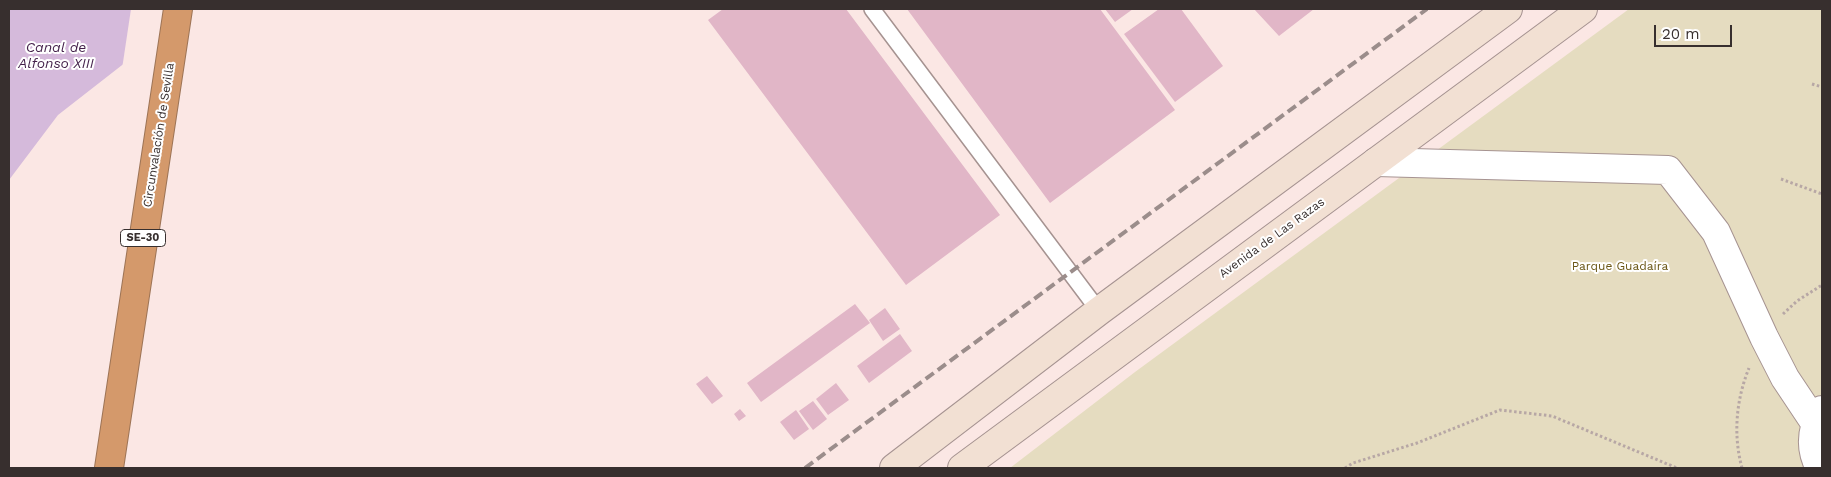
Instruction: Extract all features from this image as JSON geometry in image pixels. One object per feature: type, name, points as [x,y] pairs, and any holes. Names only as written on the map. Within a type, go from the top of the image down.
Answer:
[{"type":"highway","name":"Circunvalación de Sevilla","points":[[109,468],[178,9]]},
{"type":"main road","points":[[894,468],[1099,311],[1508,9]]},
{"type":"main road","name":"Avenida de Las Razas","points":[[962,468],[1583,9]]},
{"type":"street","points":[[1376,162],[1668,170],[1716,232],[1764,338],[1785,378],[1819,416],[1812,440],[1815,459],[1820,468]]},
{"type":"lane","points":[[872,9],[1099,311]]},
{"type":"path","points":[[1812,84],[1822,87]]},
{"type":"path","points":[[1781,179],[1822,194]]},
{"type":"path","points":[[1345,468],[1353,463],[1417,443],[1500,410],[1552,416],[1677,468]]},
{"type":"green space","name":"Parque Guadaíra","points":[[1629,9],[1822,9],[1822,468],[1010,468],[1135,372]]},
{"type":"water","name":"Canal de Alfonso XIII","points":[[9,9],[194,9],[58,115],[9,180]]},
{"type":"pier","points":[[131,9],[197,9],[122,69]]},
{"type":"building","points":[[723,9],[846,9],[1000,215],[906,285],[708,20]]},
{"type":"building","points":[[907,9],[1100,9],[1175,110],[1050,203]]},
{"type":"building","points":[[1105,9],[1133,9],[1115,22]]},
{"type":"building","points":[[1159,9],[1181,9],[1223,66],[1175,102],[1124,34]]},
{"type":"building","points":[[1254,9],[1314,9],[1279,36]]},
{"type":"building","points":[[855,304],[870,323],[761,402],[747,383]]},
{"type":"building","points":[[885,308],[900,329],[883,341],[869,320]]},
{"type":"building","points":[[900,334],[912,351],[869,383],[857,366]]},
{"type":"building","points":[[707,376],[723,396],[712,404],[696,384]]},
{"type":"building","points":[[836,383],[849,400],[828,415],[816,399]]},
{"type":"building","points":[[813,401],[827,419],[813,430],[799,411]]},
{"type":"building","points":[[740,409],[746,416],[739,421],[734,414]]},
{"type":"building","points":[[796,410],[809,429],[794,440],[780,422]]},
{"type":"railway","points":[[805,468],[1427,9]]}]
